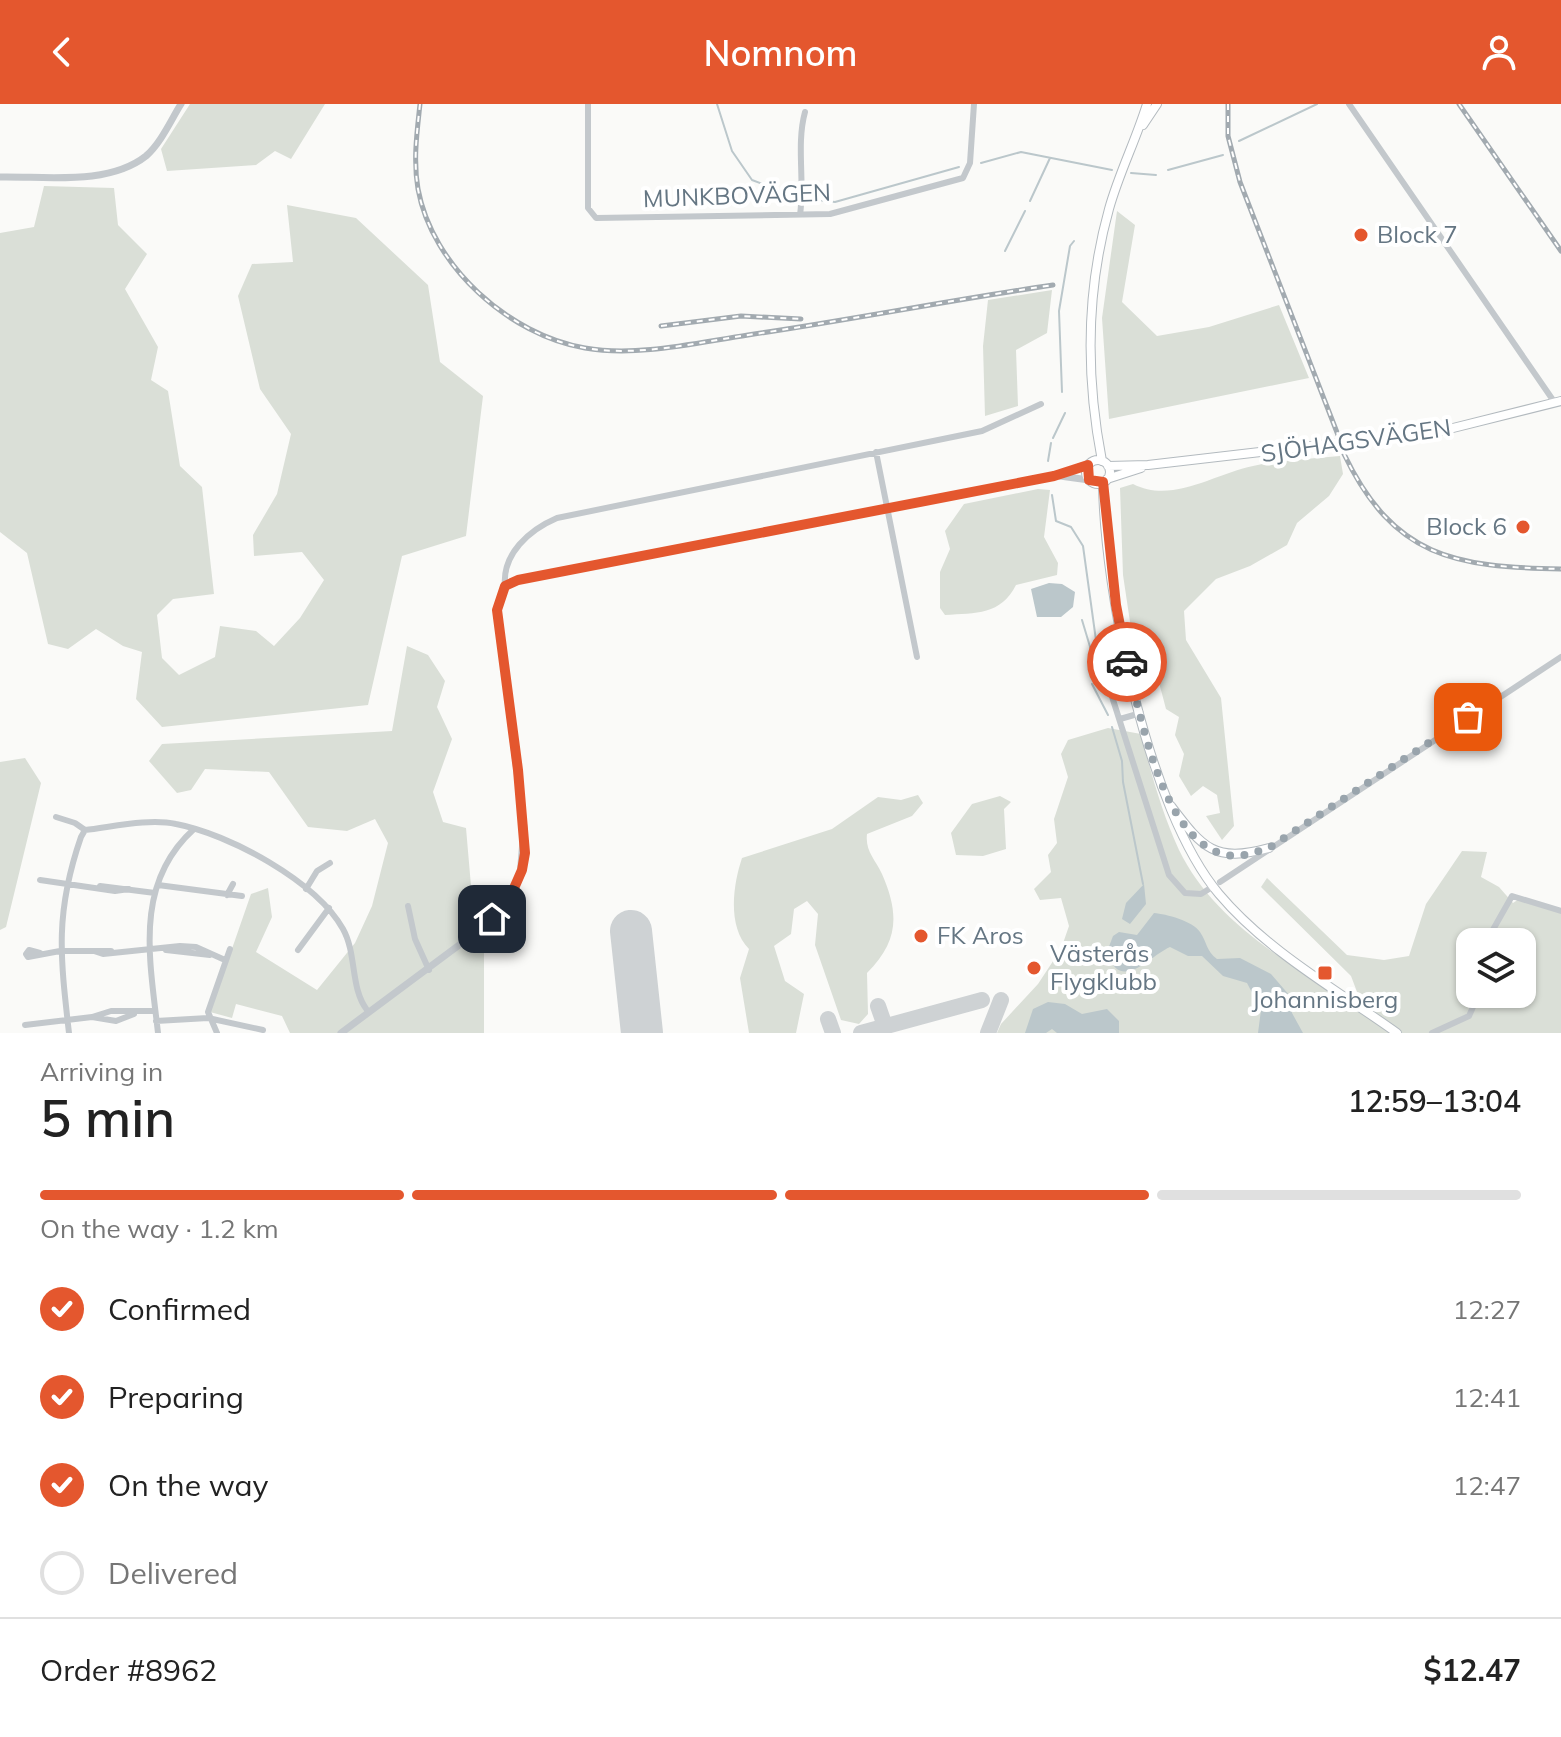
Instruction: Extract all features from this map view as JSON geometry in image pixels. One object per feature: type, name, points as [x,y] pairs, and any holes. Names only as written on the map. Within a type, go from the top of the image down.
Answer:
[{"type":"main road","points":[[1147,104],[1114,193],[1097,259],[1091,352],[1096,428],[1105,463],[1104,514],[1121,641],[1167,800],[1191,857],[1234,910],[1262,936],[1397,1033]]},
{"type":"main road","points":[[1138,132],[1157,104]]},
{"type":"main road","name":"SJÖHAGSVÄGEN","points":[[1090,463],[1148,465],[1441,431],[1558,402]]},
{"type":"main road","points":[[1096,428],[1090,463],[1091,481],[1104,514]]},
{"type":"main road","name":"SJÖHAGSVÄGEN","points":[[1091,481],[1105,480],[1148,465]]},
{"type":"main road","points":[[1107,681],[1121,641]]},
{"type":"main road","points":[[1167,800],[1209,849],[1234,856],[1269,848]]},
{"type":"street","points":[[0,177],[100,175],[118,170],[146,155],[181,104]]},
{"type":"street","name":"MUNKBOVÄGEN","points":[[588,104],[588,208],[596,218],[830,214],[963,178],[970,163],[974,104]]},
{"type":"street","points":[[1349,104],[1558,402]]},
{"type":"street","points":[[800,215],[804,187],[800,128],[805,112]]},
{"type":"street","points":[[341,1033],[367,1010],[429,970],[492,919],[511,895],[522,870],[524,828],[497,610],[505,586],[503,573],[508,559],[527,537],[557,518],[991,429],[1041,404]]},
{"type":"street","points":[[876,452],[917,657]]},
{"type":"street","points":[[505,586],[518,580],[1054,476],[1090,463]]},
{"type":"street","points":[[1054,476],[1091,481]]},
{"type":"street","points":[[1220,882],[1561,657]]},
{"type":"street","points":[[1107,681],[1169,875],[1185,893],[1201,894],[1209,889]]},
{"type":"street","points":[[1120,719],[1141,713]]},
{"type":"street","points":[[56,817],[85,830],[166,822],[220,836],[306,889],[329,908],[350,944],[359,998],[367,1010]]},
{"type":"street","points":[[158,1033],[148,927],[155,893],[171,851],[194,829]]},
{"type":"street","points":[[69,1033],[60,951],[61,912],[67,882],[85,830]]},
{"type":"street","points":[[306,889],[317,871],[330,863]]},
{"type":"street","points":[[40,880],[155,893]]},
{"type":"street","points":[[227,895],[233,884]]},
{"type":"street","points":[[158,885],[242,896]]},
{"type":"street","points":[[1494,928],[1512,896],[1561,911]]},
{"type":"street","points":[[408,906],[415,939],[429,970]]},
{"type":"street","points":[[298,950],[329,908]]},
{"type":"street","points":[[40,953],[163,949],[211,955],[225,960]]},
{"type":"street","points":[[217,1033],[208,1018],[230,949]]},
{"type":"street","points":[[1432,1033],[1469,1016],[1473,1008]]},
{"type":"street","points":[[25,1025],[92,1017],[116,1021],[138,1012],[155,1011]]},
{"type":"street","points":[[156,1021],[208,1018],[263,1030]]},
{"type":"shaded area","points":[[190,104],[325,104],[291,159],[275,151],[256,165],[167,171],[161,149]]},
{"type":"shaded area","points":[[44,186],[114,188],[118,225],[147,254],[125,289],[158,347],[151,380],[168,391],[180,466],[202,487],[214,594],[173,599],[157,615],[162,658],[179,675],[215,657],[220,626],[256,631],[274,646],[300,618],[324,580],[302,552],[254,556],[253,535],[277,494],[291,434],[260,389],[238,296],[252,264],[293,262],[287,205],[356,218],[428,285],[440,362],[483,396],[466,536],[402,556],[368,705],[162,727],[136,699],[142,652],[123,646],[96,629],[68,649],[48,644],[27,553],[0,532],[0,233],[34,227]]},
{"type":"shaded area","points":[[1117,211],[1135,225],[1122,302],[1157,336],[1209,327],[1279,305],[1309,378],[1109,419],[1102,318]]},
{"type":"shaded area","points":[[1052,290],[1047,333],[1016,350],[1018,406],[985,416],[983,346],[988,300]]},
{"type":"shaded area","points":[[1340,456],[1343,474],[1329,496],[1297,523],[1287,545],[1250,566],[1216,579],[1184,611],[1186,640],[1221,698],[1234,826],[1222,840],[1206,816],[1220,813],[1217,795],[1203,786],[1191,796],[1179,776],[1184,754],[1175,735],[1179,717],[1166,709],[1157,675],[1133,642],[1123,575],[1120,488],[1133,484],[1163,491],[1178,489],[1253,466]]},
{"type":"shaded area","points":[[1038,489],[1050,490],[1044,537],[1058,563],[1057,575],[1016,585],[1010,595],[995,607],[967,614],[945,615],[940,608],[940,572],[950,549],[945,531],[964,504]]},
{"type":"shaded area","points":[[1049,583],[1062,584],[1075,592],[1073,607],[1061,617],[1037,617],[1031,589]]},
{"type":"shaded area","points":[[407,646],[428,655],[445,681],[437,707],[452,739],[433,792],[443,822],[466,828],[473,909],[484,953],[484,1033],[290,1033],[282,1016],[236,1004],[232,1018],[210,1012],[251,894],[268,888],[272,917],[256,952],[317,990],[355,943],[372,906],[388,843],[375,819],[347,831],[308,827],[269,772],[205,769],[191,790],[177,793],[149,761],[162,744],[392,731]]},
{"type":"shaded area","points":[[1108,728],[1141,734],[1162,807],[1179,850],[1214,901],[1236,923],[1286,962],[1365,1013],[1351,976],[1261,887],[1267,878],[1347,955],[1384,960],[1409,956],[1426,904],[1462,851],[1487,852],[1481,877],[1499,887],[1513,903],[1519,899],[1561,913],[1561,1033],[997,1033],[1001,1024],[1038,984],[1061,949],[1069,926],[1061,898],[1040,900],[1034,889],[1051,872],[1048,855],[1057,843],[1054,819],[1068,777],[1061,754],[1068,740]]},
{"type":"shaded area","points":[[25,758],[41,783],[6,927],[0,930],[0,762]]},
{"type":"shaded area","points":[[918,795],[923,803],[912,816],[867,834],[869,850],[888,889],[893,915],[890,939],[867,973],[868,1014],[859,1024],[841,1020],[815,945],[818,914],[807,901],[794,909],[791,934],[774,946],[785,981],[804,994],[796,1033],[749,1033],[740,978],[749,949],[737,929],[734,905],[742,858],[832,829],[878,797],[901,800]]},
{"type":"shaded area","points":[[1000,796],[1011,802],[1004,809],[1006,849],[983,856],[956,855],[951,833],[972,804]]},
{"type":"shaded area","points":[[1144,884],[1146,904],[1130,924],[1122,919],[1126,903]]},
{"type":"shaded area","points":[[1154,913],[1179,919],[1197,928],[1217,959],[1240,958],[1271,974],[1290,996],[1292,1013],[1303,1033],[1258,1033],[1261,1010],[1247,983],[1223,976],[1202,956],[1188,956],[1170,947],[1135,969],[1127,972],[1119,970],[1107,952],[1113,936],[1119,932],[1137,935]]},
{"type":"shaded area","points":[[1048,1002],[1065,1004],[1082,1014],[1107,1009],[1119,1021],[1119,1033],[1057,1033],[1052,1029],[1046,1033],[1025,1033],[1033,1009]]},
{"type":"waterway","points":[[717,104],[732,151],[752,180],[795,196]]},
{"type":"waterway","points":[[1239,141],[1317,104]]},
{"type":"waterway","points":[[981,163],[1021,152],[1112,170]]},
{"type":"waterway","points":[[1168,170],[1223,155]]},
{"type":"waterway","points":[[1030,201],[1050,158]]},
{"type":"waterway","points":[[809,199],[835,202],[959,167]]},
{"type":"waterway","points":[[1131,173],[1156,175]]},
{"type":"waterway","points":[[1005,251],[1025,211]]},
{"type":"waterway","points":[[1062,392],[1059,311],[1070,246],[1074,241]]},
{"type":"waterway","points":[[1053,438],[1065,413]]},
{"type":"waterway","points":[[1048,461],[1051,443]]},
{"type":"waterway","points":[[1052,495],[1056,521],[1071,527],[1083,546],[1099,662],[1112,654]]},
{"type":"waterway","points":[[1082,620],[1091,650],[1100,657]]},
{"type":"waterway","points":[[1092,684],[1108,715]]},
{"type":"waterway","points":[[1112,727],[1122,761],[1123,782],[1143,884]]},
{"type":"taxiway","points":[[861,1033],[982,1000]]},
{"type":"taxiway","points":[[988,1033],[1001,1000]]},
{"type":"taxiway","points":[[878,1006],[885,1026]]},
{"type":"taxiway","points":[[828,1019],[833,1033]]},
{"type":"runway","points":[[631,931],[642,1033]]},
{"type":"railway","points":[[420,104],[416,157],[418,189],[426,217],[439,244],[457,270],[502,312],[557,341],[605,350],[666,348],[1053,285]]},
{"type":"railway","points":[[1228,104],[1228,136],[1240,182],[1338,435]]},
{"type":"railway","points":[[1459,104],[1561,251]]},
{"type":"railway","points":[[661,326],[741,316],[801,319]]},
{"type":"railway","points":[[1344,454],[1363,489],[1384,516],[1407,536],[1432,550],[1489,565],[1561,569]]},
{"type":"way so far","points":[[1127,662],[1167,800],[1193,835],[1209,849],[1223,855],[1234,856],[1269,848],[1468,717]]},
{"type":"place","name":"Block 7","points":[[1361,235]]},
{"type":"place","name":"Block 6","points":[[1523,527]]},
{"type":"place","name":"FK Aros","points":[[921,936]]},
{"type":"place","name":"Västerås Flygklubb","points":[[1034,968]]},
{"type":"place","name":"Johannisberg","points":[[1325,973]]},
{"type":"route","points":[[492,919],[511,895],[520,877],[525,853],[518,770],[497,610],[499,596],[505,586],[518,580],[1054,476],[1088,465],[1086,475],[1089,480],[1098,484],[1103,482],[1116,605],[1127,662]]}]
